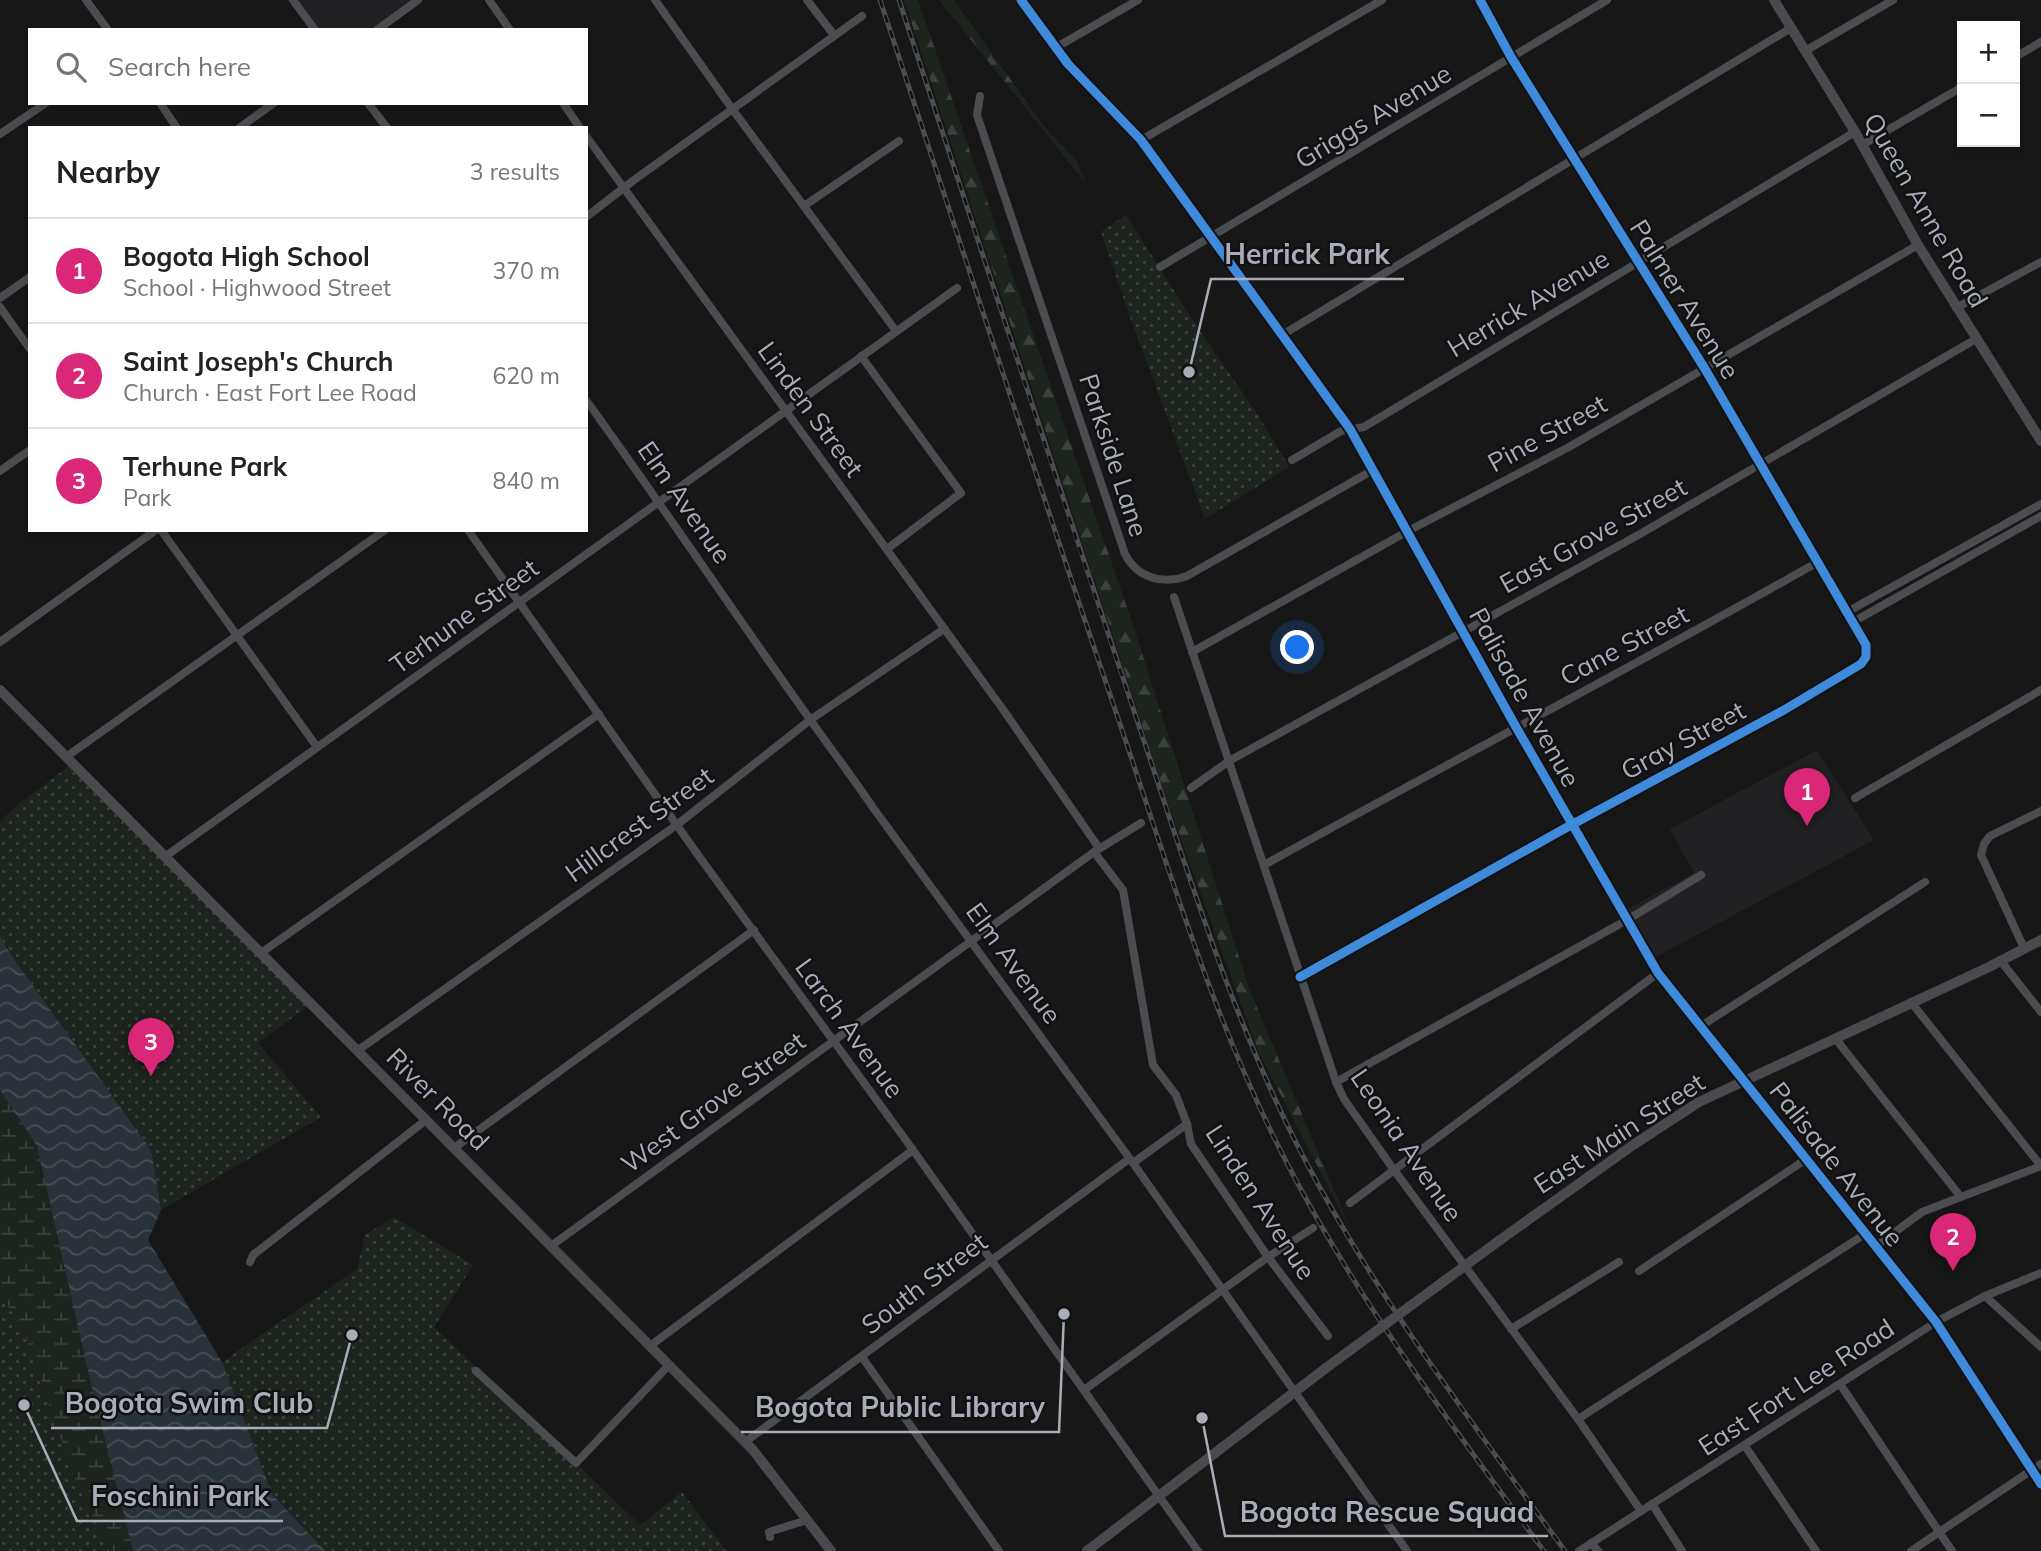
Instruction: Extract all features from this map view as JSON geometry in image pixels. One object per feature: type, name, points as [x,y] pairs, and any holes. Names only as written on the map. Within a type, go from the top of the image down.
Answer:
[{"type":"main road","name":"Palisade Avenue","points":[[1021,0],[1055,48],[1141,140],[1350,429],[1516,727],[1658,973],[1936,1322],[2037,1467],[2041,1484]]},
{"type":"main road","name":"Queen Anne Road","points":[[1774,0],[1855,132],[1956,308],[2041,441]]},
{"type":"main road","name":"River Road","points":[[0,691],[745,1442],[831,1551]]},
{"type":"main road","name":"East Main Street","points":[[1087,1551],[1326,1368],[1668,1121],[1699,1102],[2041,940]]},
{"type":"street","points":[[86,0],[107,28]]},
{"type":"street","points":[[293,0],[313,28]]},
{"type":"street","points":[[380,28],[418,0]]},
{"type":"street","points":[[489,0],[509,28]]},
{"type":"street","points":[[655,0],[896,331]]},
{"type":"street","points":[[807,0],[834,35]]},
{"type":"street","points":[[1055,48],[1138,0]]},
{"type":"street","points":[[1141,140],[1381,0]]},
{"type":"street","name":"Palmer Avenue","points":[[1480,0],[1511,57],[1705,369],[1853,622]]},
{"type":"street","name":"Griggs Avenue","points":[[1160,267],[1607,0]]},
{"type":"street","points":[[1805,51],[1893,0]]},
{"type":"street","points":[[588,215],[862,16]]},
{"type":"street","points":[[1282,335],[1791,28]]},
{"type":"street","points":[[2020,54],[2041,42]]},
{"type":"street","points":[[1862,145],[1957,90]]},
{"type":"street","name":"Parkside Lane","points":[[980,96],[977,115],[1125,554],[1135,568],[1158,580],[1187,576],[1373,470]]},
{"type":"street","points":[[0,134],[43,105]]},
{"type":"street","points":[[161,105],[176,126]]},
{"type":"street","points":[[242,126],[271,105]]},
{"type":"street","points":[[370,105],[386,126]]},
{"type":"street","points":[[564,105],[579,126]]},
{"type":"street","name":"Herrick Avenue","points":[[1292,460],[1341,431],[1364,427],[1855,132]]},
{"type":"street","name":"Linden Street","points":[[588,139],[1002,708]]},
{"type":"street","points":[[804,206],[899,141]]},
{"type":"street","name":"Pine Street","points":[[1192,652],[1408,531],[1569,447],[1918,245]]},
{"type":"street","points":[[1956,308],[2041,262]]},
{"type":"street","points":[[0,298],[28,278]]},
{"type":"street","name":"Terhune Street","points":[[166,856],[957,288]]},
{"type":"street","points":[[0,307],[28,346]]},
{"type":"street","name":"East Grove Street","points":[[1191,788],[1229,761],[1640,534],[1976,339]]},
{"type":"street","points":[[861,356],[961,494],[887,549]]},
{"type":"street","name":"Elm Avenue","points":[[588,403],[660,501],[810,720],[972,940],[1408,1551]]},
{"type":"street","points":[[0,471],[28,451]]},
{"type":"street","points":[[1847,612],[2041,504]]},
{"type":"street","points":[[1853,622],[2041,516]]},
{"type":"street","points":[[0,642],[155,532]]},
{"type":"street","points":[[159,532],[317,747]]},
{"type":"street","points":[[66,757],[382,532]]},
{"type":"street","name":"Larch Avenue","points":[[469,532],[1198,1551]]},
{"type":"street","name":"Cane Street","points":[[1264,865],[1818,562]]},
{"type":"street","name":"Leonia Avenue","points":[[1174,597],[1300,977],[1344,1099],[1578,1419],[1641,1511]]},
{"type":"street","name":"Gray Street","points":[[1300,977],[1572,824],[1784,710],[1861,664],[1866,657],[1866,645],[1853,622]]},
{"type":"street","name":"Hillcrest Street","points":[[358,1051],[678,824],[810,720],[944,629]]},
{"type":"street","points":[[1855,798],[2041,690]]},
{"type":"street","name":"Linden Avenue","points":[[1002,708],[1123,890],[1153,1065],[1176,1095],[1191,1144],[1268,1257],[1328,1336]]},
{"type":"street","points":[[261,953],[599,714]]},
{"type":"street","points":[[2024,948],[1981,855],[1990,836],[2041,811]]},
{"type":"street","name":"West Grove Street","points":[[551,1246],[1097,850],[1141,823]]},
{"type":"street","points":[[1336,1082],[1627,920],[1701,875]]},
{"type":"street","points":[[1701,1026],[1925,883]]},
{"type":"street","points":[[454,1148],[754,930]]},
{"type":"street","points":[[2000,960],[2041,1012]]},
{"type":"street","points":[[1350,1203],[1658,973]]},
{"type":"street","points":[[1875,1247],[1922,1212],[2041,1166],[1911,1002]]},
{"type":"street","points":[[1835,1038],[1960,1196]]},
{"type":"street","points":[[250,1262],[253,1255],[426,1120]]},
{"type":"street","name":"South Street","points":[[745,1442],[990,1259],[1187,1124]]},
{"type":"street","points":[[650,1346],[913,1150]]},
{"type":"street","points":[[1639,1271],[1805,1160]]},
{"type":"street","points":[[1084,1390],[1268,1257],[1313,1228]]},
{"type":"street","points":[[1578,1419],[1865,1234]]},
{"type":"street","points":[[1511,1329],[1619,1262]]},
{"type":"street","name":"East Fort Lee Road","points":[[1641,1511],[1936,1322],[1985,1296],[2041,1273]]},
{"type":"street","points":[[1985,1296],[2041,1347]]},
{"type":"street","points":[[862,1357],[999,1551]]},
{"type":"street","points":[[476,1371],[576,1463],[669,1365]]},
{"type":"street","points":[[1840,1384],[1952,1551]]},
{"type":"street","points":[[1745,1446],[1816,1551]]},
{"type":"street","points":[[1911,1551],[2037,1467]]},
{"type":"street","points":[[1652,1504],[1682,1551]]},
{"type":"street","points":[[1579,1551],[1641,1511]]},
{"type":"street","points":[[770,1537],[769,1532],[807,1520]]},
{"type":"street","points":[[1591,1542],[1598,1551]]},
{"type":"shaded area","points":[[293,0],[418,0],[380,28],[314,28]]},
{"type":"shaded area","points":[[1817,750],[1874,840],[1650,960],[1622,912],[1694,873],[1670,829]]},
{"type":"green space","points":[[904,0],[918,0],[1132,622],[1250,991],[1353,1235],[1259,1053],[1167,801]]},
{"type":"green space","points":[[939,0],[954,0],[1046,129],[1077,161],[1085,182]]},
{"type":"green space","points":[[1126,215],[1198,328],[1258,415],[1289,467],[1205,519],[1101,232]]},
{"type":"green space","points":[[73,763],[311,1004],[258,1043],[321,1117],[161,1210],[151,1150],[0,936],[0,821]]},
{"type":"green space","points":[[0,1090],[37,1146],[91,1384],[133,1551],[109,1551],[74,1477],[24,1332],[0,1293]]},
{"type":"green space","points":[[394,1217],[473,1265],[434,1327],[640,1525],[682,1492],[727,1551],[325,1551],[272,1494],[222,1362],[357,1269],[365,1235]]},
{"type":"green space","points":[[0,1293],[24,1332],[74,1477],[109,1551],[0,1551]]},
{"type":"water","points":[[0,936],[151,1150],[161,1210],[148,1240],[222,1362],[272,1494],[325,1551],[133,1551],[91,1384],[37,1146],[0,1090]]},
{"type":"railway","points":[[880,0],[1195,948],[1238,1059],[1289,1167],[1346,1267],[1409,1364],[1544,1551]]},
{"type":"railway","points":[[899,0],[1211,941],[1254,1052],[1305,1160],[1363,1262],[1428,1360],[1565,1551]]},
{"type":"cycle path","points":[[1021,0],[1068,64],[1141,140],[1350,429],[1516,727],[1658,973],[1936,1322],[2041,1484]]},
{"type":"cycle path","points":[[1300,977],[1562,830],[1784,710],[1861,664],[1866,657],[1866,645],[1705,369],[1511,57],[1480,0]]},
{"type":"place","name":"Herrick Park","points":[[1189,372]]},
{"type":"place","name":"Bogota High School","points":[[1807,826]]},
{"type":"place","name":"Terhune Park","points":[[151,1076]]},
{"type":"place","name":"Saint Joseph's Church","points":[[1953,1271]]},
{"type":"place","name":"Bogota Public Library","points":[[1064,1314]]},
{"type":"place","name":"Bogota Swim Club","points":[[352,1335]]},
{"type":"place","name":"Foschini Park","points":[[24,1405]]},
{"type":"place","name":"Bogota Rescue Squad","points":[[1202,1418]]}]
